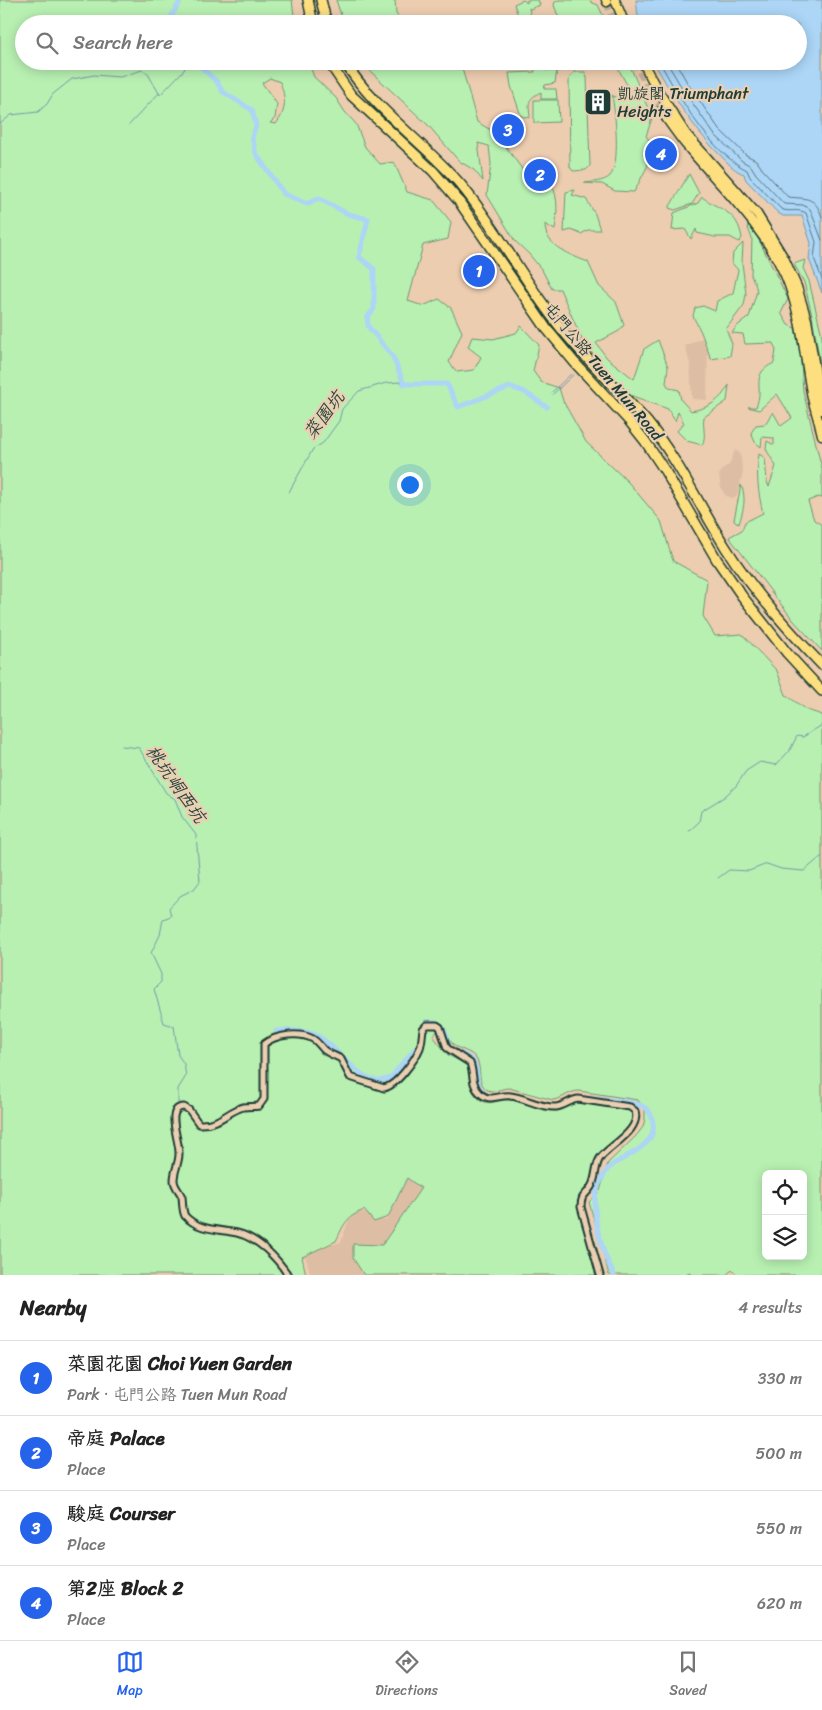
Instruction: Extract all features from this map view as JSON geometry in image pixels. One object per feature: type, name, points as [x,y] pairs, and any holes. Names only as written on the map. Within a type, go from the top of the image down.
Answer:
[{"type":"highway","points":[[308,0],[311,15]]},
{"type":"highway","points":[[321,0],[325,15]]},
{"type":"highway","name":"屯門公路 Tuen Mun Road","points":[[334,70],[355,99],[423,161],[453,194],[546,328],[575,363],[630,422],[648,445],[717,560],[742,596],[787,653],[822,691]]},
{"type":"highway","name":"屯門公路 Tuen Mun Road","points":[[350,70],[370,96],[426,148],[461,186],[554,320],[666,446],[726,549],[752,586],[789,631],[822,665]]},
{"type":"main road","points":[[609,1],[619,15]]},
{"type":"main road","points":[[647,70],[686,134],[757,214],[784,258],[797,287],[807,320],[822,410]]},
{"type":"main road","points":[[661,111],[684,143],[748,214],[780,264],[799,316],[813,400],[822,435]]},
{"type":"street","points":[[288,1275],[274,1255],[246,1236],[201,1226],[185,1216],[182,1196],[176,1188],[174,1180],[180,1149],[174,1123],[174,1112],[184,1106],[199,1124],[205,1124],[216,1122],[245,1107],[260,1106],[264,1099],[264,1044],[280,1037],[296,1035],[310,1038],[325,1051],[341,1059],[347,1074],[352,1079],[388,1088],[399,1078],[418,1051],[423,1029],[427,1025],[437,1025],[440,1027],[447,1048],[470,1063],[475,1086],[480,1094],[486,1098],[492,1099],[508,1095],[553,1107],[562,1106],[573,1099],[578,1099],[630,1107],[635,1111],[635,1123],[601,1157],[592,1186],[581,1200],[581,1207],[600,1275]]},
{"type":"shaded area","points":[[702,338],[708,340],[707,400],[692,399],[690,364],[685,346]]},
{"type":"shaded area","points":[[735,450],[740,453],[743,472],[738,493],[734,499],[725,495],[721,488],[719,475],[729,465]]},
{"type":"shaded area","points":[[416,1159],[458,1179],[378,1275],[311,1275],[304,1252],[341,1242],[353,1208],[386,1221]]},
{"type":"green space","points":[[0,0],[292,0],[294,15],[15,15],[15,70],[311,70],[314,77],[336,98],[356,124],[365,147],[380,164],[394,162],[407,192],[433,200],[451,222],[448,239],[423,245],[408,301],[423,306],[439,299],[451,308],[462,332],[449,362],[457,372],[474,370],[481,357],[468,347],[472,337],[493,339],[516,333],[521,326],[539,345],[533,371],[541,382],[559,388],[563,401],[586,442],[628,482],[661,521],[673,561],[707,580],[703,616],[715,636],[742,634],[777,671],[786,695],[807,710],[822,715],[822,1275],[738,1275],[732,1270],[726,1275],[692,1275],[689,1272],[685,1275],[609,1275],[589,1202],[600,1191],[608,1163],[643,1127],[645,1110],[638,1100],[579,1091],[553,1100],[509,1088],[494,1091],[486,1089],[483,1086],[475,1057],[452,1043],[442,1026],[433,1036],[448,1055],[467,1065],[472,1090],[477,1097],[486,1102],[515,1101],[551,1111],[560,1110],[575,1103],[585,1103],[631,1111],[633,1114],[632,1120],[625,1131],[599,1156],[590,1183],[578,1202],[597,1275],[364,1275],[353,1258],[353,1244],[382,1245],[421,1188],[407,1178],[388,1217],[374,1222],[364,1210],[353,1215],[346,1222],[336,1241],[302,1257],[306,1275],[0,1275]],"holes":[[[270,78],[280,82],[284,109],[280,119],[276,124],[270,123],[275,118],[277,104],[262,83]]]},
{"type":"green space","points":[[336,0],[395,0],[397,15],[341,15]]},
{"type":"green space","points":[[523,0],[527,3],[527,0],[538,0],[540,5],[529,8],[530,15],[518,15],[514,4]]},
{"type":"green space","points":[[559,0],[589,0],[598,5],[603,15],[558,15],[554,5]]},
{"type":"green space","points":[[369,70],[463,70],[477,122],[496,133],[535,187],[552,185],[557,201],[557,212],[555,230],[545,224],[549,238],[559,249],[588,262],[599,286],[616,302],[624,325],[619,331],[596,343],[607,358],[634,379],[644,349],[658,340],[668,367],[666,383],[669,388],[679,390],[681,400],[691,411],[713,403],[729,385],[727,401],[704,417],[702,445],[687,441],[677,431],[684,423],[678,412],[675,421],[668,409],[627,394],[584,344],[560,289],[552,289],[542,270],[515,241],[487,195],[491,164],[489,146],[478,143],[483,181],[474,170],[459,161],[428,125]]},
{"type":"green space","points":[[535,70],[557,70],[555,83],[545,85],[544,89],[556,89],[557,99],[541,99],[541,92],[533,97],[529,109],[530,118],[521,116],[511,86],[509,73],[535,72]]},
{"type":"green space","points":[[619,70],[632,70],[652,118],[646,136],[649,140],[644,153],[648,165],[634,192],[615,191],[602,184],[584,183],[598,181],[610,176],[615,161],[616,149],[612,95],[621,101],[631,92]]},
{"type":"green space","points":[[574,72],[585,72],[587,78],[590,166],[586,170],[573,171],[570,167],[569,79]]},
{"type":"green space","points":[[534,100],[558,100],[559,122],[534,123]]},
{"type":"green space","points":[[689,174],[699,193],[692,204],[675,210],[669,208]]},
{"type":"green space","points":[[575,190],[572,195],[586,199],[595,214],[600,230],[588,230],[581,234],[571,230],[564,232],[566,192]]},
{"type":"green space","points":[[702,197],[733,217],[740,229],[742,238],[739,242],[730,237],[715,237],[697,233],[696,229],[691,239],[685,229],[672,230],[674,213],[698,203]]},
{"type":"green space","points":[[747,226],[750,226],[756,234],[788,299],[781,313],[788,325],[795,328],[800,350],[803,391],[822,469],[822,498],[818,497],[808,501],[814,520],[822,525],[822,651],[794,621],[729,537],[742,530],[745,522],[763,513],[758,483],[759,454],[765,458],[769,487],[776,466],[766,449],[767,441],[774,445],[774,438],[762,437],[761,447],[755,442],[751,433],[756,425],[765,424],[773,412],[781,426],[792,418],[777,394],[759,410],[748,407],[756,407],[760,377],[766,367],[774,363],[776,350],[773,343],[745,344],[743,334],[732,333],[737,326],[749,317],[757,291],[751,276],[752,238]]},
{"type":"green space","points":[[743,243],[742,263],[746,294],[744,305],[726,329],[732,344],[730,356],[711,359],[693,316],[695,308],[703,306],[715,311],[717,301],[733,293],[738,270],[732,263],[733,253]]},
{"type":"green space","points":[[805,260],[803,268],[809,281],[822,336],[822,375],[812,315],[804,282],[794,264]]},
{"type":"green space","points":[[481,265],[488,275],[480,281],[470,267]]},
{"type":"green space","points":[[741,485],[744,500],[739,524],[734,520]]},
{"type":"water","points":[[636,0],[822,0],[822,293],[809,259],[811,243],[802,216],[783,216],[778,213],[746,180],[744,174],[733,168],[712,147],[685,112],[658,70],[807,70],[807,15],[638,15]]},
{"type":"waterway","points":[[172,15],[181,0]]},
{"type":"waterway","points":[[0,124],[11,115],[38,112],[47,104],[53,94],[72,79],[94,75],[120,77],[142,70]]},
{"type":"waterway","points":[[142,70],[148,74],[160,95],[184,70]]},
{"type":"waterway","points":[[204,70],[217,82],[223,92],[252,110],[256,126],[252,137],[256,154],[284,194],[307,204],[318,198],[348,214],[368,219],[359,257],[374,269],[374,309],[367,318],[368,326],[393,357],[404,384],[447,384],[458,407],[510,387],[523,391],[547,407]]},
{"type":"waterway","points":[[129,125],[159,93]]},
{"type":"waterway","points":[[552,392],[571,374]]},
{"type":"waterway","points":[[553,394],[573,375]]},
{"type":"waterway","name":"菜園坑","points":[[289,492],[313,449],[323,443],[339,421],[342,409],[359,391],[386,383],[401,382]]},
{"type":"waterway","points":[[689,831],[699,822],[701,811],[724,797],[736,786],[746,771],[760,762],[776,765],[790,750],[797,736],[803,737],[822,725]]},
{"type":"waterway","name":"桃坑峒西坑","points":[[122,746],[139,748],[166,793],[175,799],[182,817],[196,835],[200,881],[194,889],[180,896],[169,908],[171,916],[163,919],[160,935],[151,953],[161,974],[161,982],[154,989],[164,1023],[174,1026],[178,1055],[184,1064],[186,1076],[178,1089],[178,1105]]},
{"type":"waterway","points":[[718,878],[729,870],[749,871],[767,864],[781,869],[804,871],[822,856]]},
{"type":"waterway","points":[[423,1026],[431,1022],[442,1026],[450,1048],[467,1056],[475,1064],[479,1086],[485,1094]]},
{"type":"waterway","points":[[276,1031],[303,1031],[318,1036],[362,1074],[381,1081],[391,1077],[420,1043],[421,1039]]},
{"type":"waterway","points":[[584,1098],[617,1100],[642,1106],[649,1112],[653,1123],[653,1131],[645,1144],[610,1167],[598,1186],[595,1208],[598,1232],[614,1275]]},
{"type":"tunnel","points":[[607,2],[612,15]]},
{"type":"tunnel","points":[[639,70],[661,111]]},
{"type":"place","name":"凱旋閣 Triumphant Heights","points":[[598,102]]},
{"type":"place","name":"駿庭 Courser","points":[[508,130]]},
{"type":"place","name":"第2座 Block 2","points":[[661,154]]},
{"type":"place","name":"帝庭 Palace","points":[[540,175]]},
{"type":"place","name":"菜園花園 Choi Yuen Garden","points":[[479,271]]}]
